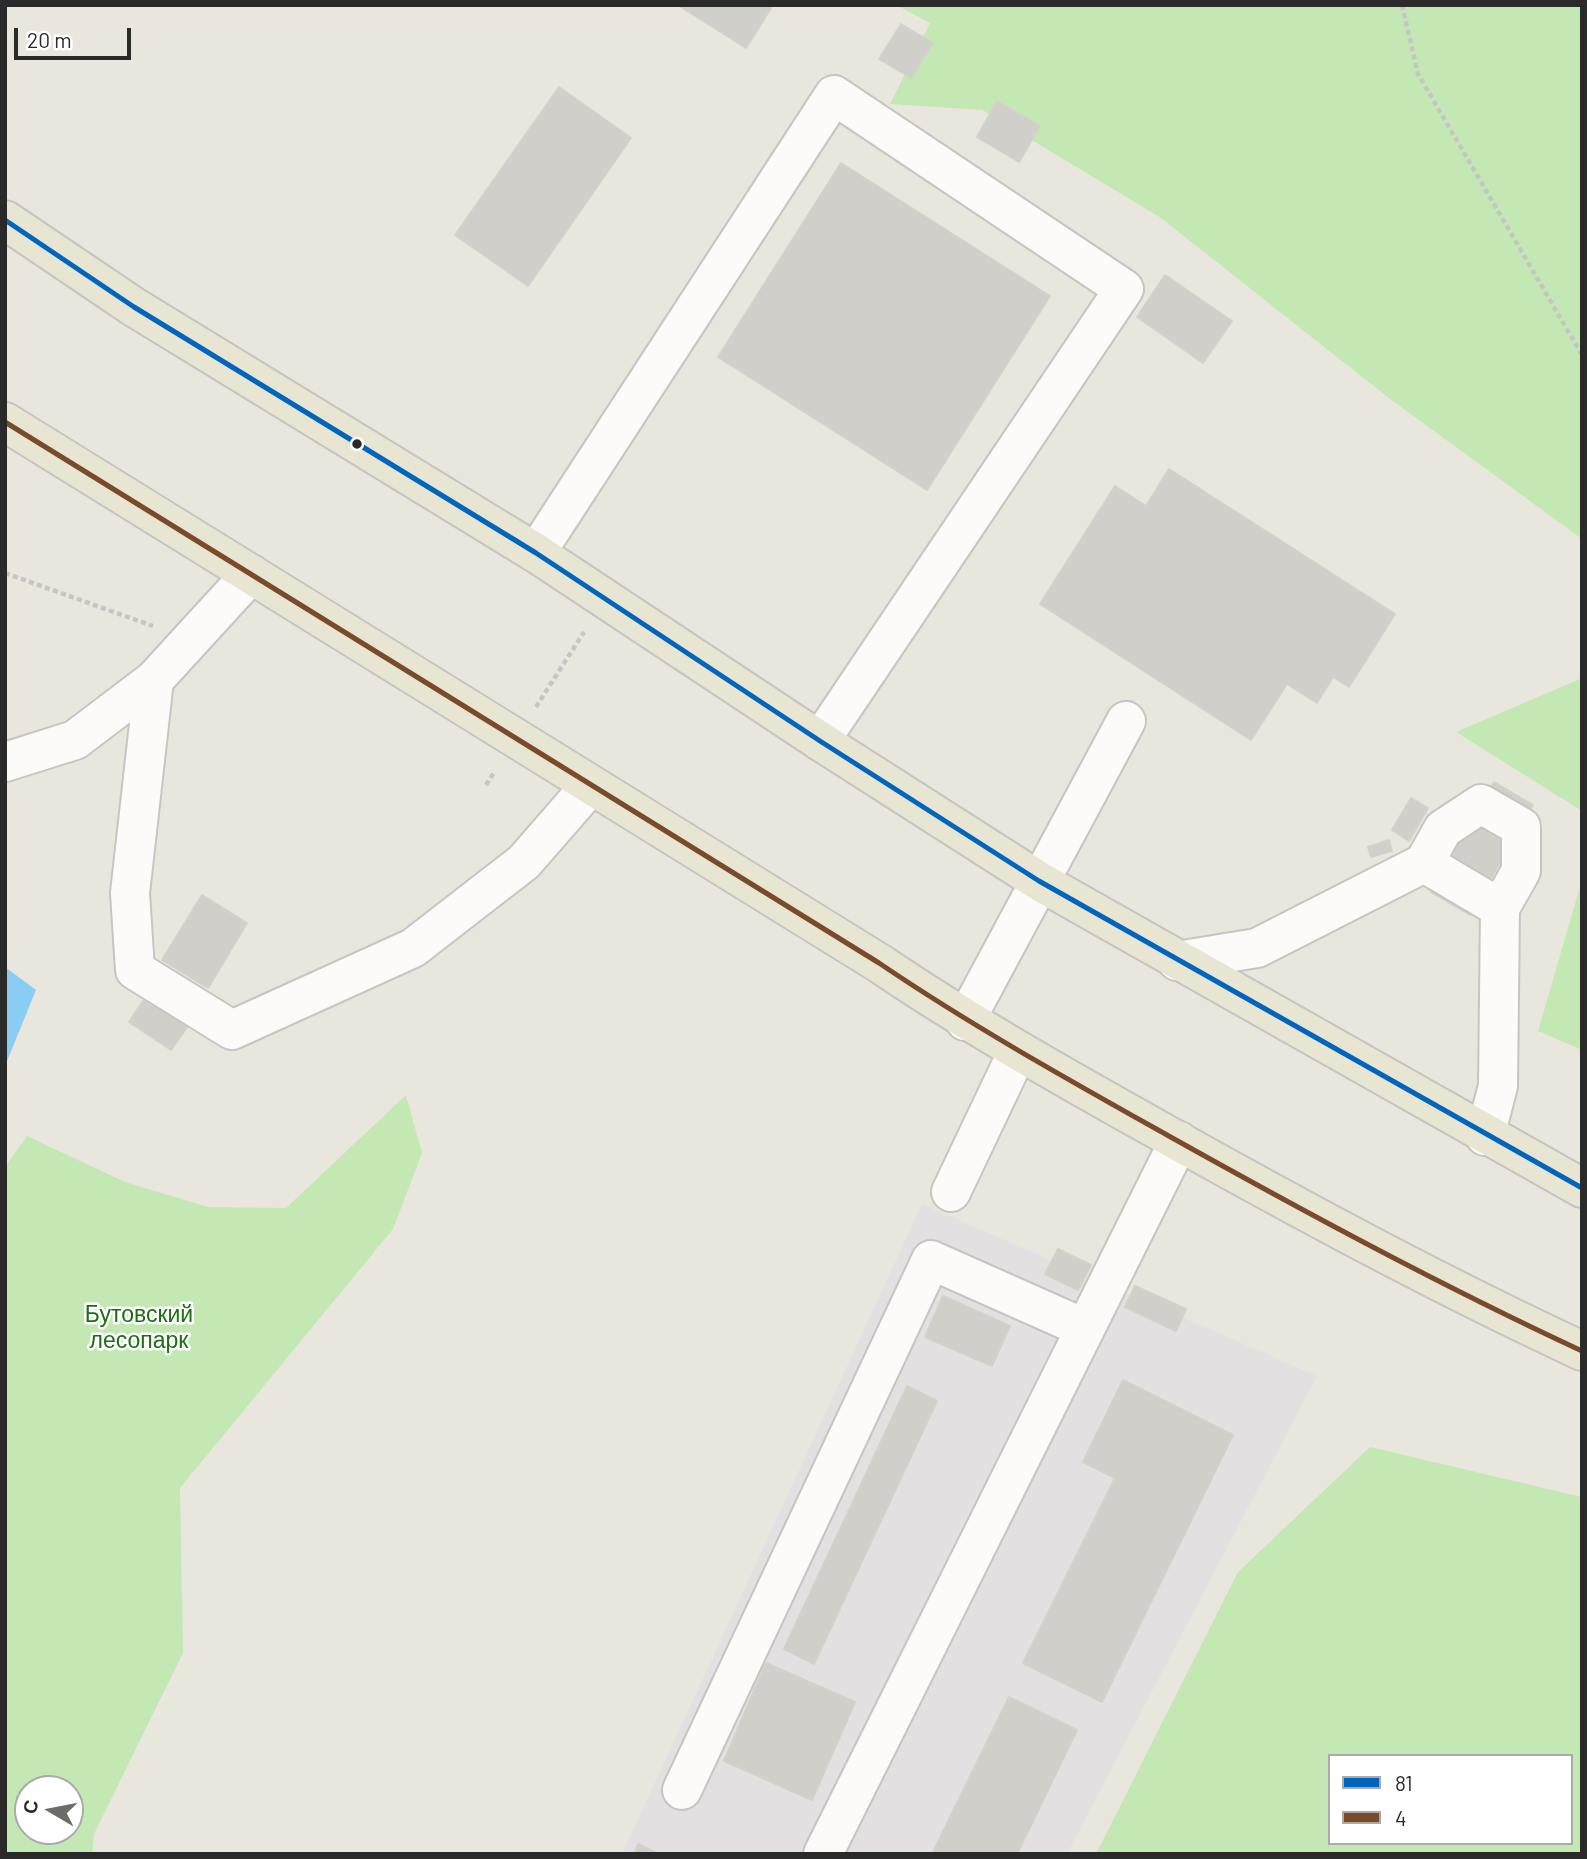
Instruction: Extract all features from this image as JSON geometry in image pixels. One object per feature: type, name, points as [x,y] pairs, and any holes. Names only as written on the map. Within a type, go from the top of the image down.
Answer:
[{"type":"main road","points":[[5,219],[134,307],[536,553],[820,741],[1039,881],[1485,1136],[1582,1188]]},
{"type":"main road","points":[[5,422],[879,963],[965,1021],[1179,1141],[1477,1302],[1582,1351]]},
{"type":"lane","points":[[536,553],[834,95],[1124,289],[820,741]]},
{"type":"lane","points":[[5,762],[75,740],[154,680],[251,574]]},
{"type":"lane","points":[[154,680],[130,893],[135,970],[232,1030],[413,948],[524,862],[591,785]]},
{"type":"lane","points":[[965,1021],[1126,721]]},
{"type":"lane","points":[[1177,961],[1257,948],[1424,863],[1443,829],[1481,804],[1521,827],[1521,871],[1500,908],[1498,1086],[1485,1136]]},
{"type":"lane","points":[[1424,863],[1500,908]]},
{"type":"lane","points":[[951,1192],[1018,1051]]},
{"type":"lane","points":[[823,1854],[1179,1141]]},
{"type":"lane","points":[[682,1790],[931,1260],[1084,1328]]},
{"type":"path","points":[[1402,5],[1418,74],[1582,355]]},
{"type":"path","points":[[5,573],[192,639]]},
{"type":"path","points":[[486,785],[605,598]]},
{"type":"shaded area","points":[[922,1204],[1317,1376],[1067,1854],[622,1854]]},
{"type":"green space","points":[[896,5],[1582,5],[1582,539],[1390,399],[1161,218],[982,110],[890,104],[930,23]]},
{"type":"green space","points":[[1582,678],[1582,811],[1456,732]]},
{"type":"green space","points":[[1582,880],[1582,1050],[1538,1031]]},
{"type":"green space","name":"Бутовский лесопарк","points":[[406,1095],[422,1153],[393,1229],[180,1488],[183,1653],[94,1834],[92,1854],[5,1854],[5,1167],[27,1136],[125,1182],[208,1207],[286,1208]]},
{"type":"green space","points":[[1370,1447],[1582,1497],[1582,1854],[1096,1854],[1238,1572]]},
{"type":"water","points":[[5,967],[36,990],[5,1066]]},
{"type":"building","points":[[678,5],[773,5],[746,48]]},
{"type":"building","points":[[901,24],[933,43],[911,78],[879,59]]},
{"type":"building","points":[[559,87],[631,138],[528,286],[455,235]]},
{"type":"building","points":[[997,101],[1040,126],[1019,162],[977,137]]},
{"type":"building","points":[[841,163],[1050,296],[927,490],[718,357]]},
{"type":"building","points":[[1165,275],[1232,321],[1203,363],[1137,317]]},
{"type":"building","points":[[1169,469],[1395,614],[1349,687],[1333,677],[1317,703],[1287,684],[1251,740],[1040,604],[1115,486],[1146,506]]},
{"type":"building","points":[[1494,782],[1533,805],[1470,915],[1431,892]]},
{"type":"building","points":[[1411,798],[1428,808],[1409,841],[1392,830]]},
{"type":"building","points":[[1389,840],[1392,851],[1371,857],[1368,847]]},
{"type":"building","points":[[202,895],[247,923],[208,988],[162,960]]},
{"type":"building","points":[[145,998],[188,1026],[171,1050],[129,1022]]},
{"type":"building","points":[[1058,1249],[1091,1265],[1078,1290],[1045,1274]]},
{"type":"building","points":[[1135,1286],[1186,1309],[1176,1331],[1125,1307]]},
{"type":"building","points":[[943,1296],[1010,1326],[992,1366],[925,1337]]},
{"type":"building","points":[[1123,1380],[1233,1435],[1102,1702],[1023,1663],[1115,1478],[1083,1462]]},
{"type":"building","points":[[907,1386],[937,1401],[814,1664],[784,1649]]},
{"type":"building","points":[[766,1663],[855,1702],[812,1800],[724,1761]]},
{"type":"building","points":[[1009,1697],[1077,1730],[1017,1854],[932,1854]]},
{"type":"building","points":[[638,1844],[659,1854],[634,1854]]},
{"type":"transit line","name":"81","points":[[5,220],[134,307],[536,553],[820,741],[1039,881],[1582,1188]]},
{"type":"transit line","name":"4","points":[[5,422],[1021,1052],[1167,1135],[1424,1274],[1582,1351]]}]
